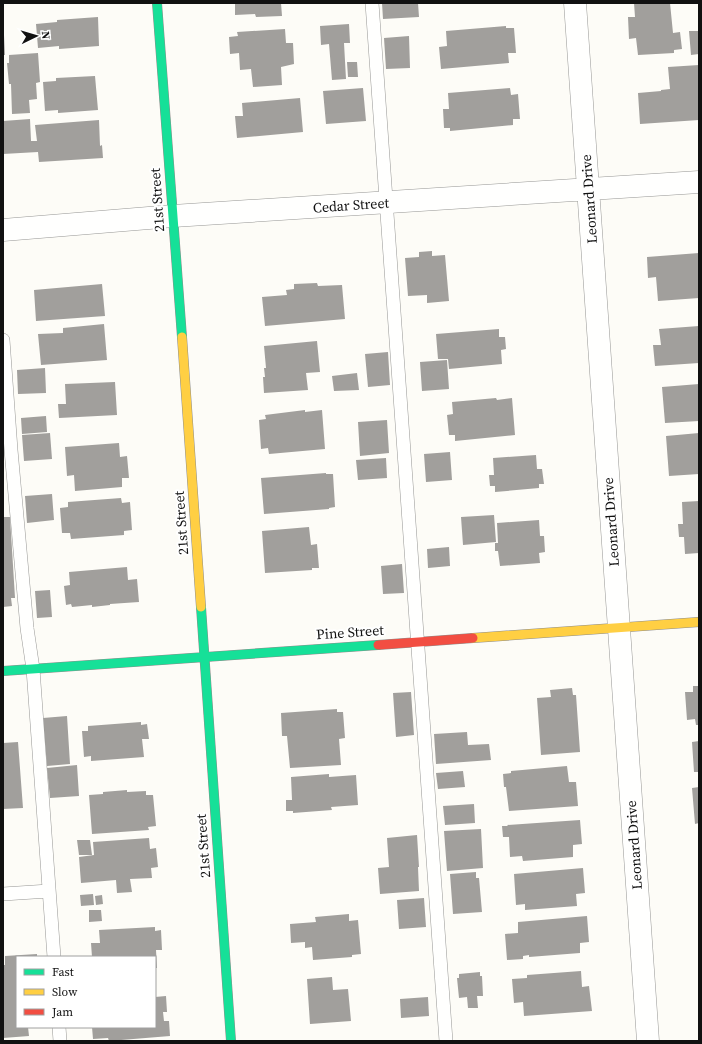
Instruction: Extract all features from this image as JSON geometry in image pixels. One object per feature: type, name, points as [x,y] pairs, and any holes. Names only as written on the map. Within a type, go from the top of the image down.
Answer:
[{"type":"street","name":"21st Street","points":[[157,3],[205,657],[231,1041]]},
{"type":"street","name":"Leonard Drive","points":[[575,3],[648,1041]]},
{"type":"street","name":"Cedar Street","points":[[3,230],[173,216],[699,182]]},
{"type":"street","name":"Pine Street","points":[[3,671],[699,622]]},
{"type":"lane","points":[[372,3],[446,1041]]},
{"type":"lane","points":[[3,340],[7,450],[32,669],[54,956]]},
{"type":"lane","points":[[3,894],[49,891]]},
{"type":"lane","points":[[59,1028],[60,1041]]},
{"type":"building","points":[[235,3],[281,3],[282,16],[256,17],[255,14],[235,15]]},
{"type":"building","points":[[382,3],[418,3],[419,17],[383,19]]},
{"type":"building","points":[[634,3],[670,3],[673,33],[680,32],[682,49],[674,50],[674,53],[638,55],[636,38],[629,39],[628,17],[635,17]]},
{"type":"building","points":[[98,17],[99,46],[59,49],[59,46],[38,48],[36,24],[57,22],[57,20]]},
{"type":"building","points":[[349,24],[350,43],[344,43],[346,79],[332,80],[329,44],[321,45],[320,26]]},
{"type":"building","points":[[506,26],[506,28],[514,28],[516,53],[508,53],[509,63],[441,69],[439,47],[447,46],[446,31]]},
{"type":"building","points":[[285,29],[286,43],[293,43],[294,64],[281,67],[282,85],[253,87],[251,69],[240,70],[239,53],[230,54],[229,37],[238,36],[237,32]]},
{"type":"building","points":[[689,31],[699,31],[699,54],[691,55]]},
{"type":"building","points":[[4,35],[5,55],[3,55]]},
{"type":"building","points":[[409,36],[410,68],[386,69],[384,38]]},
{"type":"building","points":[[38,53],[40,82],[36,83],[37,99],[29,100],[30,113],[12,114],[11,84],[9,84],[7,63],[9,63],[9,55]]},
{"type":"building","points":[[347,62],[357,62],[358,77],[348,77]]},
{"type":"building","points":[[699,65],[699,120],[640,124],[638,93],[670,89],[668,67]]},
{"type":"building","points":[[95,76],[98,110],[58,113],[58,110],[45,111],[43,82],[56,81],[56,78]]},
{"type":"building","points":[[363,88],[366,121],[326,124],[323,91]]},
{"type":"building","points":[[510,88],[511,95],[518,94],[520,119],[513,119],[513,125],[450,131],[450,128],[444,128],[443,109],[449,109],[448,93]]},
{"type":"building","points":[[300,98],[303,132],[237,138],[235,116],[243,116],[242,103]]},
{"type":"building","points":[[30,119],[31,141],[37,141],[35,125],[99,120],[100,146],[102,145],[103,158],[39,162],[38,152],[3,154],[3,121]]},
{"type":"building","points":[[432,251],[432,256],[445,255],[449,301],[427,303],[427,295],[408,296],[405,258],[419,257],[419,252]]},
{"type":"building","points":[[699,253],[699,298],[658,301],[656,277],[648,278],[647,257]]},
{"type":"building","points":[[317,283],[318,286],[342,285],[345,319],[265,326],[262,297],[287,295],[286,290],[294,289],[294,284]]},
{"type":"building","points":[[102,284],[105,316],[36,321],[34,290]]},
{"type":"building","points":[[104,324],[107,360],[41,365],[38,334],[63,333],[63,328]]},
{"type":"building","points":[[699,326],[699,363],[655,366],[653,345],[661,345],[659,329]]},
{"type":"building","points":[[499,329],[499,337],[505,337],[506,349],[501,350],[502,364],[449,369],[448,359],[438,359],[436,334]]},
{"type":"building","points":[[317,341],[320,372],[306,373],[308,390],[264,393],[263,377],[265,377],[264,368],[266,368],[264,346]]},
{"type":"building","points":[[388,352],[390,385],[368,387],[365,354]]},
{"type":"building","points":[[447,360],[449,389],[422,391],[420,362]]},
{"type":"building","points":[[45,368],[46,393],[18,394],[17,370]]},
{"type":"building","points":[[357,373],[359,390],[334,391],[332,376]]},
{"type":"building","points":[[115,382],[117,415],[59,418],[58,404],[66,404],[65,384]]},
{"type":"building","points":[[699,384],[699,421],[665,423],[662,387]]},
{"type":"building","points":[[496,398],[497,400],[512,398],[515,435],[455,441],[455,435],[449,435],[447,415],[453,414],[452,402]]},
{"type":"building","points":[[305,410],[305,412],[322,410],[325,449],[269,454],[268,448],[261,449],[259,420],[266,419],[265,415]]},
{"type":"building","points":[[46,416],[47,432],[22,434],[21,418]]},
{"type":"building","points":[[387,420],[389,453],[360,456],[358,422]]},
{"type":"building","points":[[50,433],[52,459],[24,461],[22,435]]},
{"type":"building","points":[[699,433],[699,474],[669,476],[666,436]]},
{"type":"building","points":[[119,443],[120,457],[127,456],[129,478],[122,478],[122,487],[75,491],[74,475],[67,476],[65,447]]},
{"type":"building","points":[[450,452],[452,480],[426,482],[424,454]]},
{"type":"building","points":[[536,455],[537,469],[542,469],[544,484],[539,484],[539,488],[495,492],[495,486],[490,486],[489,475],[494,475],[493,458]]},
{"type":"building","points":[[386,458],[387,478],[358,480],[356,460]]},
{"type":"building","points":[[326,473],[333,474],[335,507],[329,509],[264,514],[261,478]]},
{"type":"building","points":[[52,494],[54,520],[27,523],[25,496]]},
{"type":"building","points":[[121,498],[122,503],[130,502],[132,530],[124,531],[124,535],[71,539],[70,533],[62,533],[60,508],[68,507],[68,502]]},
{"type":"building","points":[[699,501],[699,553],[685,554],[684,537],[679,537],[678,524],[683,524],[682,502]]},
{"type":"building","points":[[494,515],[496,542],[463,545],[461,517]]},
{"type":"building","points":[[3,517],[10,517],[15,598],[11,598],[12,606],[3,607]]},
{"type":"building","points":[[539,520],[540,536],[544,536],[545,552],[539,553],[540,563],[500,566],[498,551],[495,551],[495,543],[498,543],[497,523]]},
{"type":"building","points":[[309,527],[311,545],[317,544],[319,568],[312,568],[312,570],[265,573],[262,531]]},
{"type":"building","points":[[449,547],[450,566],[428,568],[427,549]]},
{"type":"building","points":[[402,564],[404,593],[383,594],[381,566]]},
{"type":"building","points":[[127,567],[128,580],[137,579],[139,602],[92,607],[92,605],[72,607],[71,604],[66,605],[64,586],[70,585],[69,572]]},
{"type":"building","points":[[50,590],[52,617],[37,618],[35,591]]},
{"type":"building","points":[[693,686],[699,686],[699,725],[696,725],[695,719],[687,720],[685,692],[693,692]]},
{"type":"building","points":[[572,688],[573,695],[576,695],[580,752],[541,755],[537,698],[551,697],[550,690]]},
{"type":"building","points":[[411,692],[414,735],[396,737],[393,693]]},
{"type":"building","points":[[337,709],[337,712],[343,712],[345,738],[339,739],[341,765],[290,768],[287,736],[282,736],[281,713]]},
{"type":"building","points":[[67,716],[70,764],[47,766],[43,718]]},
{"type":"building","points":[[141,722],[141,725],[147,724],[149,739],[142,739],[144,757],[91,761],[91,756],[84,757],[82,731],[88,731],[88,726]]},
{"type":"building","points":[[467,732],[468,745],[489,744],[491,760],[436,764],[434,734]]},
{"type":"building","points":[[699,741],[699,772],[694,772],[692,742]]},
{"type":"building","points":[[18,742],[23,808],[3,809],[3,743]]},
{"type":"building","points":[[77,765],[79,796],[50,798],[47,768]]},
{"type":"building","points":[[567,766],[569,782],[576,782],[578,806],[509,811],[503,774],[511,773],[511,771]]},
{"type":"building","points":[[463,771],[465,787],[438,789],[436,773]]},
{"type":"building","points":[[329,774],[329,777],[356,775],[358,805],[331,807],[332,810],[293,813],[293,811],[286,811],[286,800],[292,800],[291,777]]},
{"type":"building","points":[[699,787],[699,823],[695,824],[692,788]]},
{"type":"building","points":[[127,790],[127,792],[146,791],[146,795],[153,795],[156,826],[148,827],[149,830],[92,834],[89,795]]},
{"type":"building","points":[[474,804],[475,823],[445,825],[443,806]]},
{"type":"building","points":[[580,820],[582,844],[573,845],[573,857],[523,861],[522,856],[510,857],[509,837],[503,837],[502,826]]},
{"type":"building","points":[[481,829],[483,868],[447,871],[444,831]]},
{"type":"building","points":[[417,835],[419,891],[380,894],[378,868],[389,867],[387,838]]},
{"type":"building","points":[[149,838],[150,849],[156,848],[158,867],[151,868],[152,878],[130,879],[132,892],[117,893],[116,880],[81,883],[79,857],[94,855],[93,842]]},
{"type":"building","points":[[77,840],[90,840],[92,855],[79,855]]},
{"type":"building","points":[[583,868],[585,893],[576,894],[577,906],[525,910],[525,904],[516,905],[514,874]]},
{"type":"building","points":[[476,872],[476,878],[479,878],[482,912],[453,914],[450,874]]},
{"type":"building","points":[[93,894],[94,905],[81,906],[80,895]]},
{"type":"building","points":[[102,895],[103,904],[96,905],[95,896]]},
{"type":"building","points":[[424,898],[426,927],[399,929],[397,900]]},
{"type":"building","points":[[89,910],[101,910],[102,921],[89,922]]},
{"type":"building","points":[[349,914],[349,921],[358,920],[361,954],[352,955],[352,957],[313,960],[312,947],[305,948],[305,942],[291,943],[290,924],[316,922],[315,917]]},
{"type":"building","points":[[587,916],[589,942],[580,943],[580,953],[529,957],[529,955],[523,956],[523,959],[507,960],[505,934],[518,933],[518,922]]},
{"type":"building","points":[[155,927],[155,931],[161,930],[162,950],[156,950],[157,968],[156,956],[92,956],[91,943],[100,943],[99,930]]},
{"type":"building","points":[[37,954],[37,956],[16,956],[16,1028],[28,1028],[29,1036],[3,1038],[3,965],[5,965],[5,956]]},
{"type":"building","points":[[581,971],[582,987],[589,986],[592,1011],[524,1016],[523,1002],[514,1003],[512,979],[527,978],[527,975]]},
{"type":"building","points":[[480,972],[480,976],[482,976],[483,996],[477,996],[478,1008],[468,1008],[467,997],[459,998],[457,978],[459,978],[459,974]]},
{"type":"building","points":[[332,977],[333,990],[348,989],[351,1021],[310,1024],[307,979]]},
{"type":"building","points":[[166,996],[167,1012],[163,1012],[164,1021],[169,1021],[170,1036],[109,1041],[108,1038],[93,1039],[92,1028],[156,1028],[156,997]]},
{"type":"building","points":[[428,997],[429,1016],[401,1018],[400,999]]},
{"type":"traffic: fast","points":[[157,3],[182,337]]},
{"type":"traffic: fast","points":[[201,607],[231,1041]]},
{"type":"traffic: fast","points":[[3,671],[378,645]]},
{"type":"traffic: slow","points":[[182,337],[201,607]]},
{"type":"traffic: slow","points":[[473,638],[699,622]]},
{"type":"traffic: jam","points":[[378,645],[473,638]]}]
